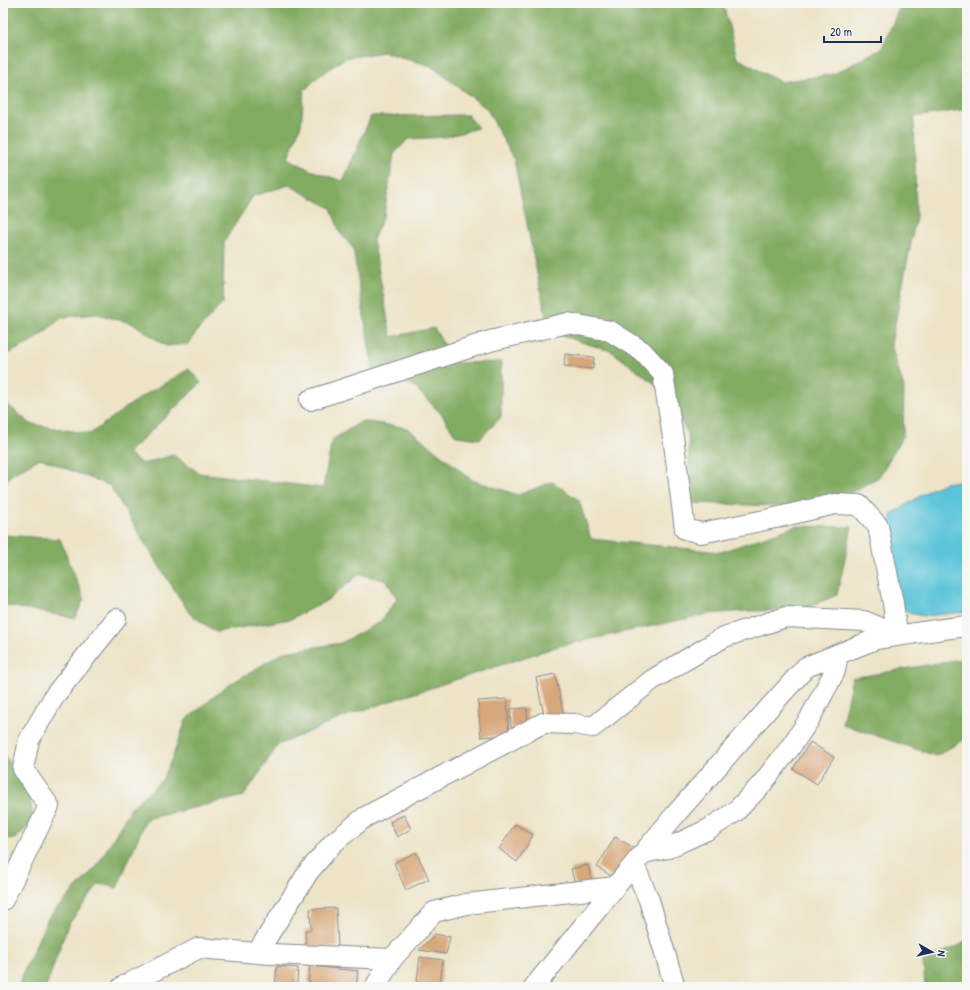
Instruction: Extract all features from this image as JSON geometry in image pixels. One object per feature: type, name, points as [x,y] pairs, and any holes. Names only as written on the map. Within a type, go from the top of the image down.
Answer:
[{"type":"street","points":[[310,400],[490,342],[568,323],[610,331],[642,351],[663,374],[685,529],[701,533],[835,504],[859,505],[878,526],[894,603],[897,636]]},
{"type":"street","points":[[257,953],[309,871],[333,842],[365,817],[543,723],[574,724],[593,727],[652,680],[724,637],[786,618],[864,621],[897,636]]},
{"type":"street","points":[[3,900],[49,806],[23,769],[29,740],[55,695],[116,619]]},
{"type":"street","points":[[534,987],[675,815],[768,708],[806,667],[876,639],[967,626]]},
{"type":"street","points":[[638,859],[668,848],[707,830],[735,812],[756,790],[789,749],[809,720],[835,671],[838,654]]},
{"type":"street","points":[[638,859],[675,987]]},
{"type":"street","points":[[375,987],[392,960],[434,912],[466,904],[615,887]]},
{"type":"street","points":[[122,987],[199,948],[257,953],[392,960]]},
{"type":"green space","points":[[3,3],[723,3],[737,58],[780,82],[834,74],[882,48],[900,3],[967,3],[967,109],[914,117],[916,217],[891,344],[904,389],[903,436],[879,477],[845,496],[801,507],[691,503],[688,434],[662,389],[611,351],[549,332],[514,160],[487,109],[431,66],[384,52],[345,58],[319,76],[304,91],[301,125],[288,158],[310,170],[343,181],[371,116],[468,115],[478,128],[446,137],[408,139],[394,154],[384,215],[373,240],[391,337],[434,328],[455,363],[501,362],[501,417],[480,439],[456,436],[442,415],[414,386],[373,371],[353,248],[340,233],[331,208],[289,185],[253,196],[224,242],[223,303],[197,331],[189,344],[166,346],[134,324],[97,314],[63,317],[32,342],[3,356]]},
{"type":"green space","points":[[189,369],[201,383],[128,453],[142,464],[173,455],[199,473],[323,488],[332,440],[362,421],[408,428],[472,480],[518,495],[552,482],[579,500],[591,539],[721,552],[796,526],[852,527],[837,595],[801,610],[747,611],[708,614],[559,646],[351,714],[278,745],[244,796],[146,819],[117,888],[99,884],[68,925],[46,987],[18,987],[48,918],[97,866],[131,808],[162,780],[173,756],[186,720],[227,686],[284,652],[341,643],[380,622],[397,599],[387,581],[360,574],[326,601],[291,619],[216,632],[190,614],[110,486],[40,458],[11,475],[3,485],[3,401],[31,424],[90,434],[138,399]]},
{"type":"green space","points":[[3,535],[60,539],[84,599],[75,618],[3,605]]},
{"type":"green space","points":[[967,658],[967,738],[936,756],[842,724],[852,678]]},
{"type":"green space","points":[[3,752],[30,799],[34,821],[15,839],[3,838]]},
{"type":"green space","points":[[967,940],[967,987],[927,987],[925,985],[923,961],[960,945]]},
{"type":"water","points":[[967,480],[967,612],[923,616],[908,613],[900,601],[888,535],[891,515],[929,490],[945,483]]},
{"type":"building","points":[[565,354],[594,357],[593,369],[564,366]]},
{"type":"building","points":[[555,674],[564,716],[545,720],[536,678]]},
{"type":"building","points":[[507,699],[509,735],[481,737],[478,701]]},
{"type":"building","points":[[527,708],[528,726],[511,727],[510,709]]},
{"type":"building","points":[[810,742],[834,757],[817,784],[793,769]]},
{"type":"building","points":[[404,815],[411,829],[397,837],[390,822]]},
{"type":"building","points":[[515,824],[533,835],[517,862],[499,849]]},
{"type":"building","points":[[615,837],[634,848],[616,879],[597,867]]},
{"type":"building","points":[[416,852],[429,879],[406,890],[394,863]]},
{"type":"building","points":[[588,865],[592,883],[576,887],[571,869]]},
{"type":"building","points":[[336,908],[338,947],[306,948],[305,930],[311,930],[310,909]]},
{"type":"building","points":[[435,934],[450,937],[446,954],[419,950]]},
{"type":"building","points":[[420,957],[443,960],[440,987],[416,987]]},
{"type":"building","points":[[277,966],[298,968],[297,983],[292,982],[291,987],[275,987]]},
{"type":"building","points":[[310,966],[358,971],[356,987],[311,987],[311,982],[308,982]]}]
